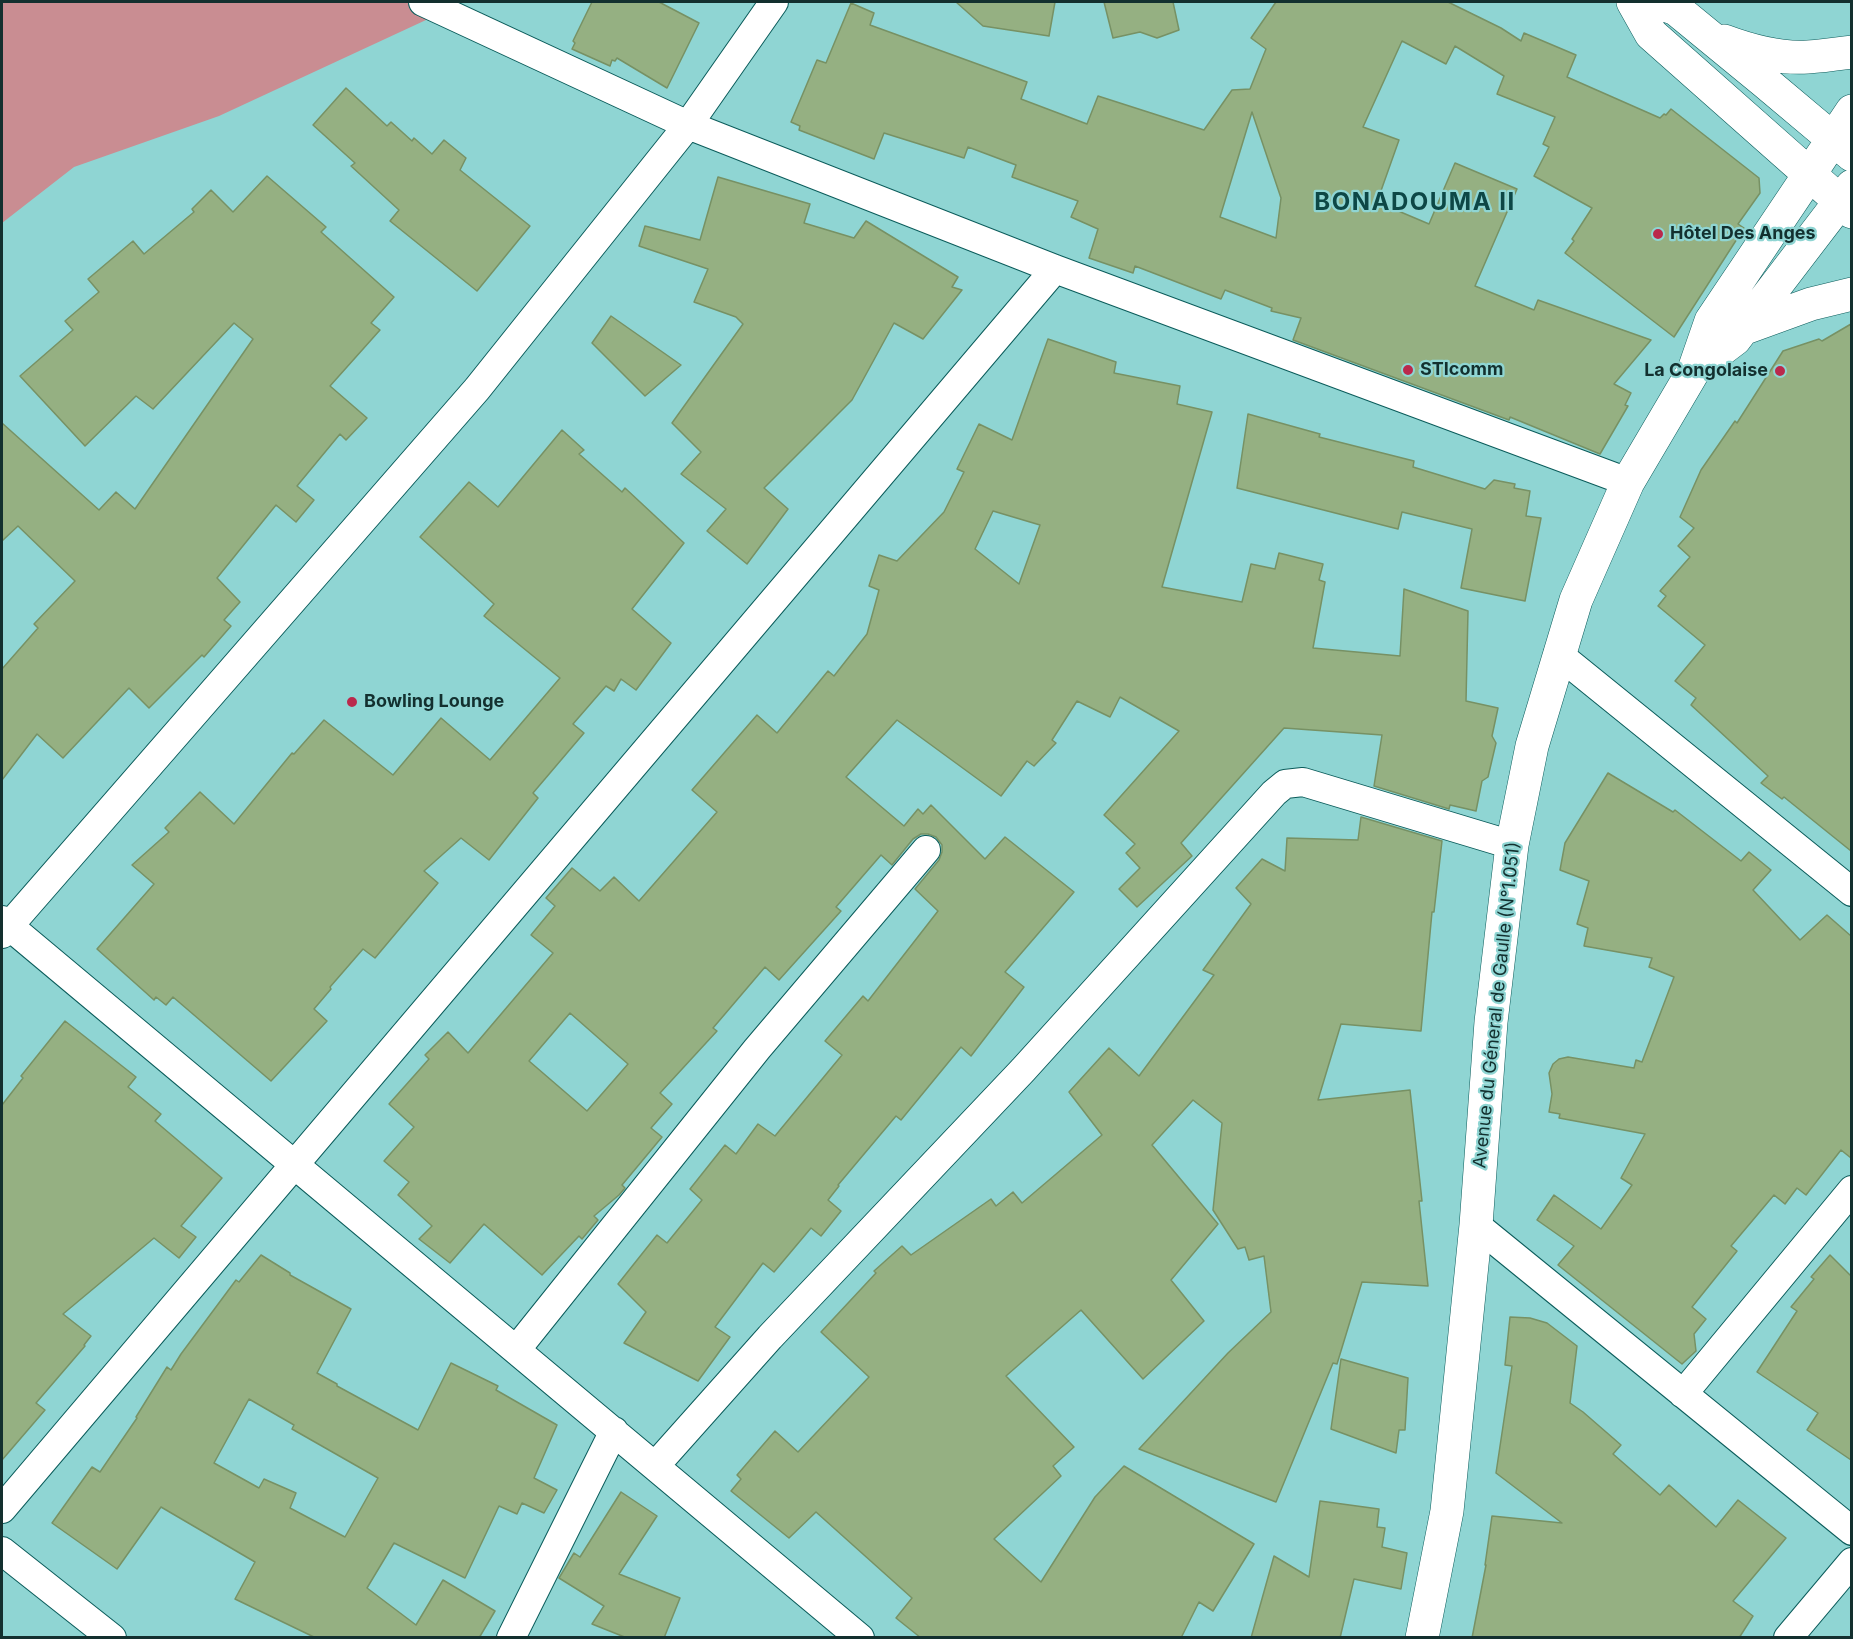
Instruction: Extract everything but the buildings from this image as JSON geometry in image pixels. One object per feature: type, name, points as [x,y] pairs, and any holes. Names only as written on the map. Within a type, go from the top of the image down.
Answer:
[{"type":"main road","points":[[1633,2],[1651,34],[1808,175],[1848,200]]},
{"type":"main road","points":[[1656,2],[1676,9],[1842,147]]},
{"type":"main road","points":[[1707,35],[1750,51],[1775,56],[1807,58],[1851,52]]},
{"type":"main road","name":"Avenue du Géneral de Gaulle (N°1.051)","points":[[1422,1638],[1447,1511],[1476,1225],[1491,1022],[1512,845],[1532,746],[1576,600],[1628,482],[1694,370],[1711,321],[1808,175],[1842,147],[1851,111]]},
{"type":"main road","name":"Avenue du Géneral de Gaulle (N°1.051)","points":[[1694,370],[1735,339],[1745,328],[1848,200]]},
{"type":"main road","points":[[1745,328],[1811,304],[1851,294]]},
{"type":"street","points":[[423,2],[688,125],[1055,269],[1628,482]]},
{"type":"street","points":[[774,2],[688,125],[477,388],[4,927],[293,1164],[860,1638]]},
{"type":"street","points":[[2,1509],[1055,269]]},
{"type":"street","points":[[1558,654],[1851,892]]},
{"type":"street","points":[[655,1466],[770,1337],[1023,1070],[1266,802],[1285,784],[1303,782],[1512,845]]},
{"type":"street","points":[[516,1350],[757,1049],[926,850]]},
{"type":"street","points":[[1683,1394],[1851,1190]]},
{"type":"street","points":[[1476,1225],[1851,1531]]},
{"type":"street","points":[[511,1638],[614,1431]]},
{"type":"street","points":[[2,1551],[112,1638]]},
{"type":"street","points":[[1788,1638],[1851,1562]]},
{"type":"shaded area","points":[[2,2],[451,2],[426,20],[219,116],[74,167],[2,223]]},
{"type":"place","name":"Hôtel Des Anges","points":[[1658,234]]},
{"type":"place","name":"STIcomm","points":[[1408,370]]},
{"type":"place","name":"La Congolaise","points":[[1780,371]]},
{"type":"place","name":"Bowling Lounge","points":[[352,702]]},
{"type":"district","name":"BONADOUMA II","points":[[1415,203]]}]
